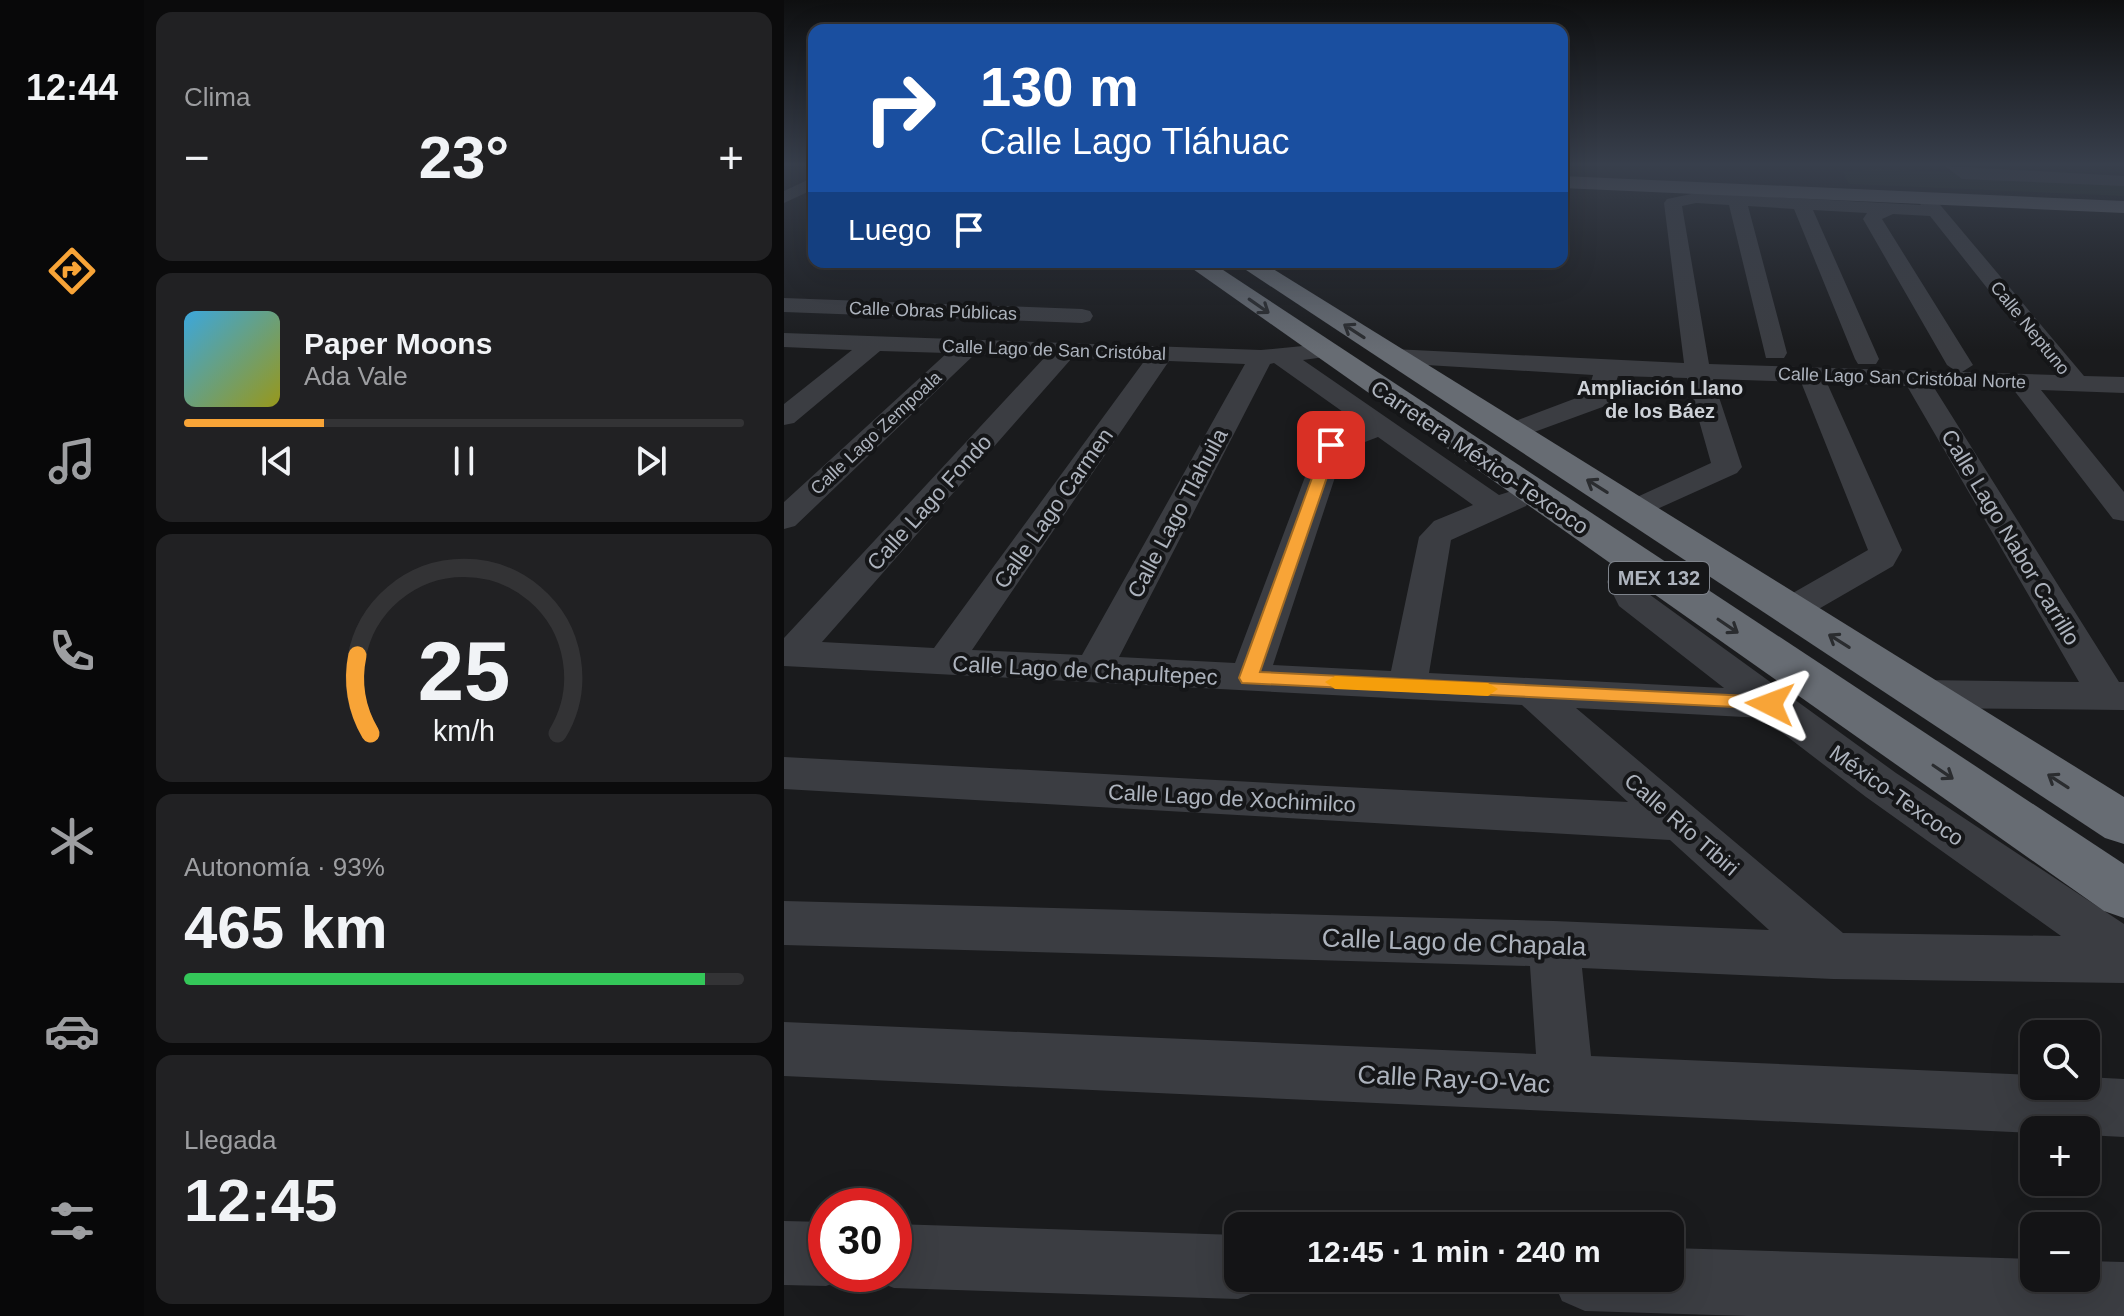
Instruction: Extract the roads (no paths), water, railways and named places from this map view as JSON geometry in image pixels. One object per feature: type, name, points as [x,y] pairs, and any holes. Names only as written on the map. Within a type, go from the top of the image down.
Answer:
[{"type":"highway","name":"Carretera México-Texcoco","points":[[1204,268],[1323,351],[1425,437],[1513,499],[1632,560],[2124,894]]},
{"type":"highway","name":"Carretera México-Texcoco","points":[[1252,268],[1378,395],[1512,432],[2124,823]]},
{"type":"street","points":[[1635,510],[1727,467],[1696,359],[1677,227]]},
{"type":"street","points":[[1744,227],[1775,353]]},
{"type":"street","points":[[1811,227],[1867,359]]},
{"type":"street","points":[[1877,227],[1960,365]]},
{"type":"street","name":"Calle Neptuno","points":[[1949,227],[2071,378]]},
{"type":"street","name":"Calle Obras Públicas","points":[[784,305],[1082,316]]},
{"type":"street","name":"Calle Lago de San Cristóbal","points":[[784,340],[1162,354],[1270,356],[1323,351]]},
{"type":"street","points":[[784,417],[875,343]]},
{"type":"street","name":"Calle Lago Zempoala","points":[[784,519],[968,347]]},
{"type":"street","name":"Calle Lago Fondo","points":[[788,653],[1065,350]]},
{"type":"street","name":"Calle Lago San Cristóbal Norte","points":[[1378,395],[1607,368],[1775,353],[1960,365],[2124,385]]},
{"type":"street","name":"Calle Lago Carmen","points":[[944,662],[1162,354]]},
{"type":"street","points":[[1249,678],[1331,445],[1378,395],[1270,356]]},
{"type":"street","name":"Calle Lago Tlahuila","points":[[1094,669],[1270,356]]},
{"type":"street","name":"Calle Lago San Cristóbal Norte","points":[[1696,359],[1811,375],[2021,382],[2071,378]]},
{"type":"street","points":[[1512,432],[1599,399],[1607,368]]},
{"type":"street","points":[[1790,610],[1881,559],[1885,550],[1811,375]]},
{"type":"street","name":"Calle Lago Nabor Carrillo","points":[[1915,378],[2116,695]]},
{"type":"street","points":[[2021,382],[2124,512]]},
{"type":"street","points":[[1407,686],[1435,537],[1445,528],[1513,499]]},
{"type":"street","name":"México-Texcoco","points":[[1632,560],[1624,582],[1631,598],[1881,785],[2124,952]]},
{"type":"street","name":"Calle Lago de Chapultepec","points":[[788,653],[1770,704]]},
{"type":"street","name":"Calle Río Tibiri","points":[[1531,691],[1833,956]]},
{"type":"street","points":[[1922,694],[2116,695]]},
{"type":"street","name":"Calle Lago de Xochimilco","points":[[784,773],[1681,823]]},
{"type":"street","name":"Calle Lago de Chapala","points":[[784,923],[1554,944],[1833,956],[2124,960]]},
{"type":"street","points":[[1554,944],[1566,1084]]},
{"type":"street","name":"Calle Ray-O-Vac","points":[[784,1049],[2124,1108]]},
{"type":"street","points":[[784,1253],[808,1254]]},
{"type":"street","points":[[912,1257],[1224,1267]]},
{"type":"street","points":[[1684,1281],[2124,1295]]},
{"type":"district","name":"Ampliación Llano de los Báez","points":[[1660,400]]}]
